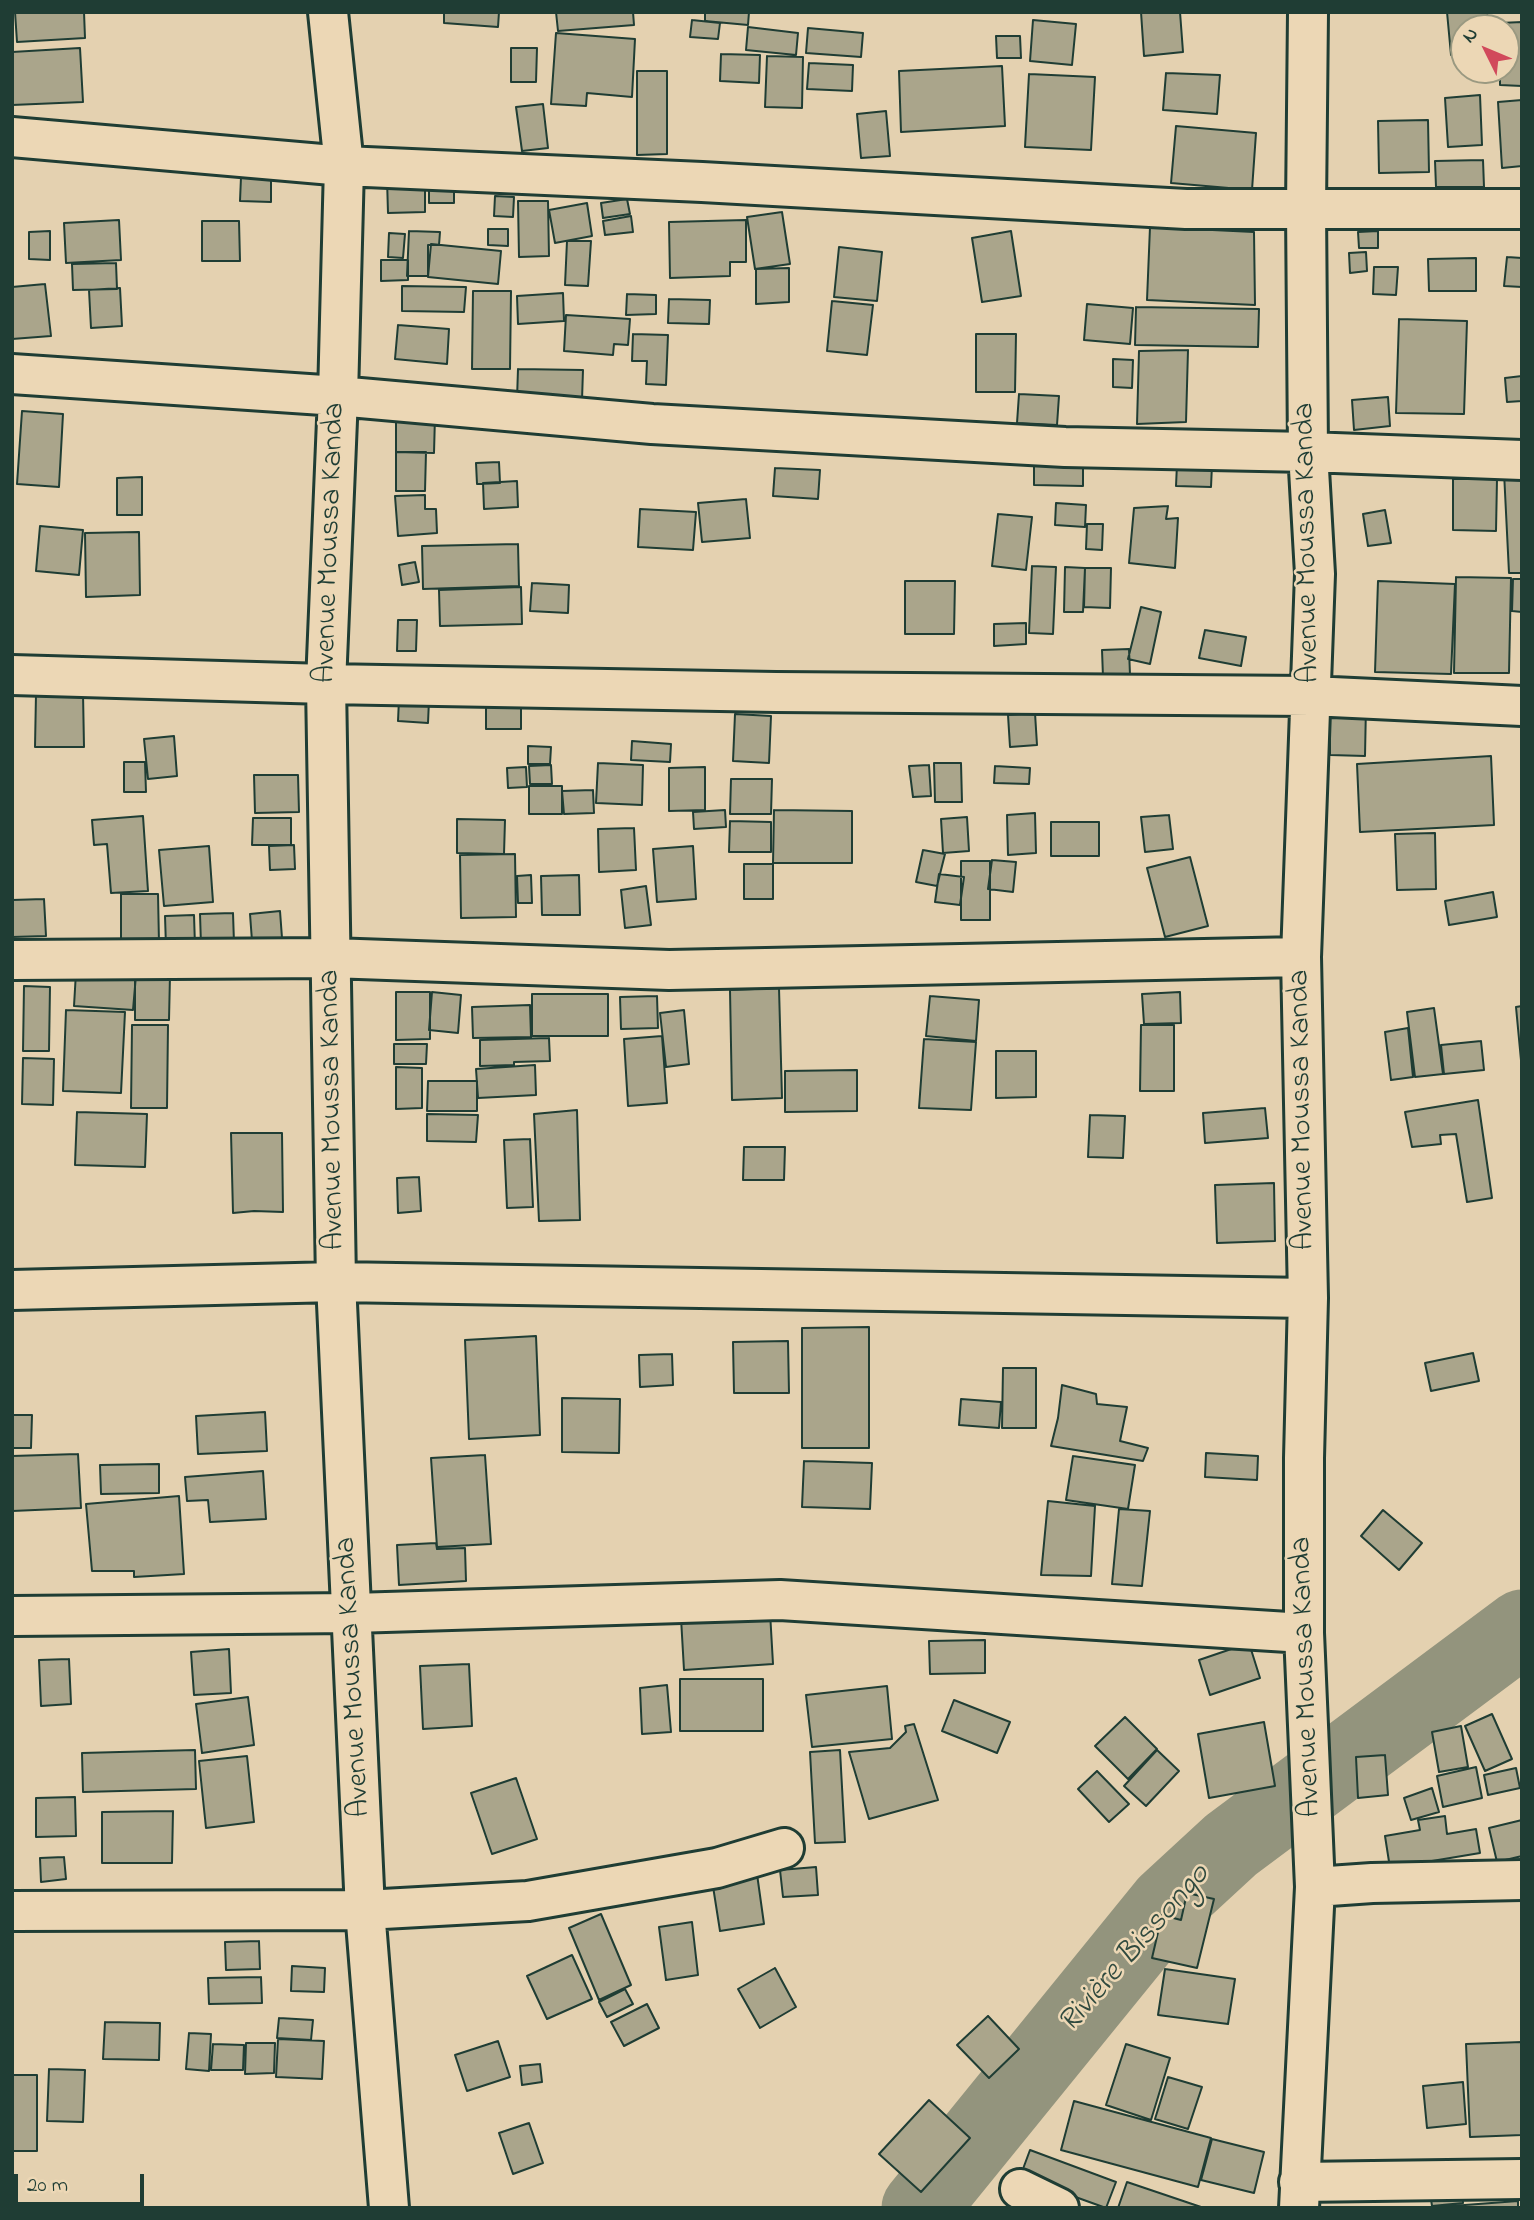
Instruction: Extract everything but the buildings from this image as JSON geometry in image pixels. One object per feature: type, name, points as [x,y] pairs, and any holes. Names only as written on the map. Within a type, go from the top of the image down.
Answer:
[{"type":"street","name":"Avenue Moussa Kanda","points":[[328,12],[344,166],[326,684],[336,1282],[365,1910],[389,2208]]},
{"type":"street","name":"Avenue Moussa Kanda","points":[[1299,2195],[1315,1887],[1304,1633],[1308,1298],[1301,957],[1315,574],[1308,452],[1308,12]]},
{"type":"street","points":[[12,137],[344,166],[1186,209],[1522,209]]},
{"type":"street","points":[[12,374],[338,396],[652,424],[1065,447],[1522,460]]},
{"type":"street","points":[[12,675],[326,684],[790,692],[1311,696],[1522,706]]},
{"type":"street","points":[[12,960],[331,958],[669,971],[1301,957]]},
{"type":"street","points":[[12,1290],[336,1282],[1308,1298]]},
{"type":"street","points":[[12,1616],[352,1613],[780,1600],[1304,1633]]},
{"type":"street","points":[[12,1911],[365,1910],[527,1901],[717,1868],[784,1848]]},
{"type":"street","points":[[1315,1887],[1372,1883],[1522,1881]]},
{"type":"street","points":[[1299,2195],[1522,2179]]},
{"type":"street","points":[[1020,2189],[1059,2208]]},
{"type":"waterway","name":"Rivière Bissongo","points":[[920,2208],[1167,1904],[1231,1845],[1522,1628]]}]
